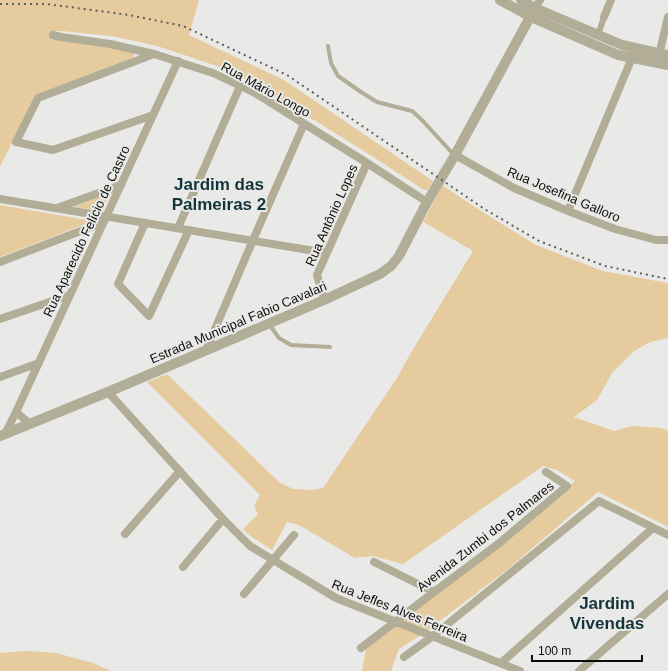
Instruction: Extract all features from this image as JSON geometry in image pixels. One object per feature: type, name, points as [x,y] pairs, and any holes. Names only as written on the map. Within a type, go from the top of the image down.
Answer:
[{"type":"street","points":[[500,0],[535,8],[622,45],[634,53]]},
{"type":"street","points":[[521,0],[618,55],[634,53],[661,57],[668,65]]},
{"type":"street","points":[[598,35],[610,0]]},
{"type":"street","name":"Estrada Municipal Fabio Cavalari","points":[[2,435],[269,324],[380,274],[391,266],[399,256],[427,202],[455,155],[535,8]]},
{"type":"street","points":[[661,57],[668,17]]},
{"type":"street","name":"Rua Mário Longo","points":[[53,35],[110,44],[154,54],[178,60],[213,73],[255,94],[427,202]]},
{"type":"street","points":[[568,211],[634,53]]},
{"type":"street","points":[[153,114],[53,150],[16,142],[38,98],[154,54]]},
{"type":"street","name":"Rua Aparecido Felício de Castro","points":[[2,435],[16,412],[39,363],[178,60]]},
{"type":"street","points":[[178,228],[240,86]]},
{"type":"street","points":[[206,350],[304,124]]},
{"type":"street","name":"Rua Josefina Galloro","points":[[455,155],[514,188],[568,211],[616,229],[656,240],[668,240]]},
{"type":"street","name":"Rua Antônio Lopes","points":[[324,300],[317,275],[367,163]]},
{"type":"street","points":[[56,208],[121,185]]},
{"type":"street","points":[[0,199],[56,208],[105,219],[145,223],[327,252]]},
{"type":"street","points":[[0,262],[105,219]]},
{"type":"street","points":[[145,223],[118,284],[149,316],[189,230]]},
{"type":"street","points":[[0,319],[70,295]]},
{"type":"street","points":[[0,377],[39,363]]},
{"type":"street","name":"Rua Jefles Alves Ferreira","points":[[108,392],[223,519],[250,546],[336,598],[520,671]]},
{"type":"street","points":[[16,412],[30,424]]},
{"type":"street","points":[[125,534],[180,472]]},
{"type":"street","name":"Avenida Zumbi dos Palmares","points":[[361,648],[498,544],[566,486],[546,472]]},
{"type":"street","points":[[404,657],[599,501],[668,535]]},
{"type":"street","points":[[183,567],[223,519]]},
{"type":"street","points":[[501,663],[653,528]]},
{"type":"street","points":[[244,594],[294,535]]},
{"type":"street","points":[[374,562],[434,592]]},
{"type":"street","points":[[579,671],[668,594]]},
{"type":"lane","points":[[328,46],[331,63],[338,76],[377,102],[412,111],[455,155]]},
{"type":"lane","points":[[269,324],[279,338],[291,345],[330,347]]},
{"type":"shaded area","points":[[0,0],[199,0],[189,35],[284,80],[433,181],[428,190],[424,190],[259,86],[217,66],[157,46],[112,36],[62,31],[52,31],[133,52],[134,55],[132,58],[35,95],[0,167]]},
{"type":"shaded area","points":[[442,185],[536,245],[603,271],[668,283],[668,338],[650,342],[633,352],[612,373],[597,400],[574,417],[614,431],[632,426],[662,428],[668,431],[668,527],[598,492],[508,569],[424,633],[399,649],[391,671],[362,671],[366,649],[520,530],[575,481],[557,470],[543,466],[403,564],[373,556],[355,558],[299,525],[287,522],[272,550],[250,536],[243,529],[258,514],[254,506],[260,495],[147,382],[167,374],[279,482],[293,489],[311,490],[323,488],[397,378],[473,251],[423,222]]},
{"type":"shaded area","points":[[114,191],[100,211],[73,207]]},
{"type":"shaded area","points":[[0,205],[93,221],[0,257]]},
{"type":"shaded area","points":[[27,651],[56,653],[93,663],[111,671],[0,671],[0,653]]},
{"type":"railway","points":[[0,4],[47,4],[129,15],[183,26],[287,75],[486,210],[539,241],[605,266],[668,279]]},
{"type":"district","name":"Jardim das Palmeiras 2","points":[[219,194]]},
{"type":"district","name":"Jardim Vivendas","points":[[607,613]]}]
